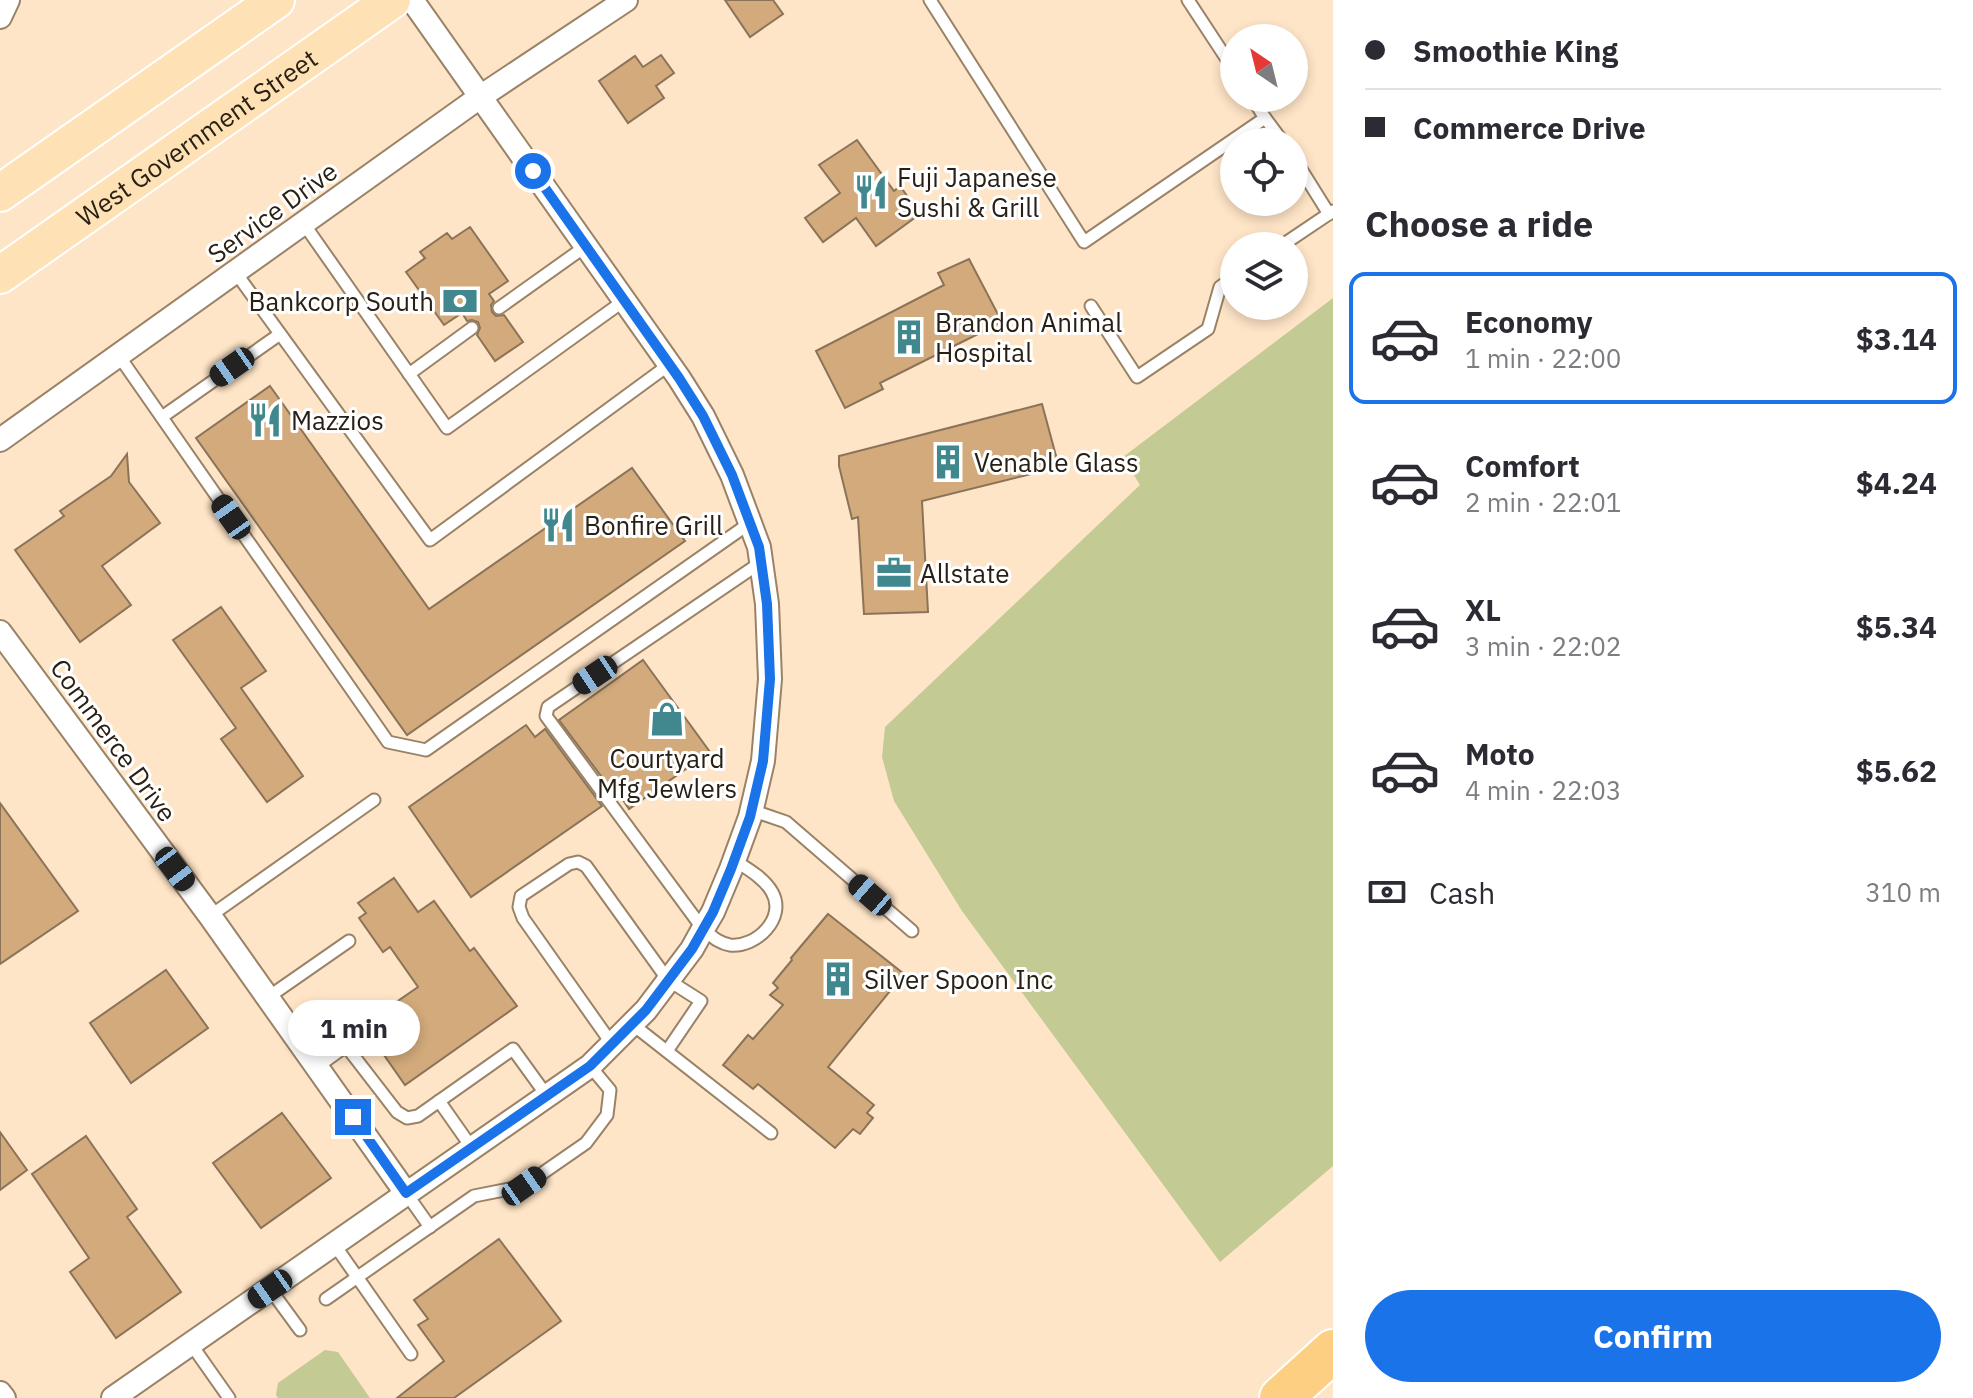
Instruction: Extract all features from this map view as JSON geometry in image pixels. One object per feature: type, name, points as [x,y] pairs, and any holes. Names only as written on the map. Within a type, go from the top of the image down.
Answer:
[{"type":"highway","points":[[1281,1398],[1333,1351]]},
{"type":"main road","points":[[0,193],[276,0]]},
{"type":"main road","name":"West Government Street","points":[[0,275],[392,0]]},
{"type":"street","points":[[0,17],[8,0]]},
{"type":"street","points":[[113,1398],[590,1066],[646,1010],[692,949],[713,912],[751,810],[763,761],[770,679],[767,604],[759,547],[732,475],[703,416],[670,364],[412,0]]},
{"type":"street","name":"Service Drive","points":[[0,440],[480,97],[626,0]]},
{"type":"street","name":"Commerce Drive","points":[[0,632],[210,916],[406,1193]]},
{"type":"street","points":[[0,1393],[4,1398]]},
{"type":"lane","points":[[930,0],[1084,242],[1265,118]]},
{"type":"lane","points":[[1188,0],[1220,49]]},
{"type":"lane","points":[[1261,112],[1272,128]]},
{"type":"lane","points":[[1302,232],[1331,212],[1308,178]]},
{"type":"lane","points":[[304,224],[447,428],[625,300]]},
{"type":"lane","points":[[499,308],[586,246]]},
{"type":"lane","points":[[236,273],[430,540],[670,364]]},
{"type":"lane","points":[[1091,306],[1137,377],[1208,329],[1220,287]]},
{"type":"lane","points":[[409,374],[472,328]]},
{"type":"lane","points":[[162,417],[280,334]]},
{"type":"lane","points":[[119,356],[388,742],[426,750],[750,523]]},
{"type":"lane","points":[[734,860],[760,877],[777,903],[775,917],[765,932],[755,939],[733,945],[719,942],[703,929],[546,716],[548,707],[761,562]]},
{"type":"lane","points":[[210,916],[374,800]]},
{"type":"lane","points":[[751,810],[786,822],[912,931]]},
{"type":"lane","points":[[612,1044],[523,918],[519,907],[521,896],[569,864],[578,862],[586,866],[668,980],[701,1001],[667,1051]]},
{"type":"lane","points":[[267,998],[349,941]]},
{"type":"lane","points":[[632,1024],[771,1133]]},
{"type":"lane","points":[[317,1067],[346,1046],[397,1112],[407,1118],[418,1116],[513,1049],[547,1096]]},
{"type":"lane","points":[[326,1299],[474,1196],[524,1186],[586,1143],[607,1115],[610,1100],[610,1090],[590,1066]]},
{"type":"lane","points":[[439,1101],[472,1148]]},
{"type":"lane","points":[[406,1193],[430,1227]]},
{"type":"lane","points":[[334,1244],[411,1354]]},
{"type":"lane","points":[[270,1289],[300,1330]]},
{"type":"lane","points":[[191,1344],[229,1398]]},
{"type":"green space","points":[[1333,298],[1333,1166],[1220,1262],[962,911],[894,801],[882,757],[885,727],[1140,485],[1123,457],[1304,320],[1308,320]]},
{"type":"green space","points":[[325,1350],[338,1352],[370,1398],[278,1398],[278,1383]]},
{"type":"building","points":[[725,0],[773,0],[783,14],[750,37]]},
{"type":"building","points":[[661,55],[674,73],[656,86],[664,98],[628,123],[599,81],[635,56],[643,67]]},
{"type":"building","name":"Fuji Japanese Sushi & Grill","points":[[857,140],[894,191],[900,186],[920,214],[876,246],[856,218],[823,242],[805,218],[840,193],[819,165]]},
{"type":"building","name":"Bankcorp South","points":[[470,227],[508,281],[489,294],[494,301],[492,312],[496,316],[504,315],[523,342],[495,361],[477,335],[480,328],[478,322],[467,321],[462,313],[444,325],[406,272],[425,258],[420,252],[447,233],[452,239]]},
{"type":"building","name":"Brandon Animal Hospital","points":[[969,259],[1002,322],[880,383],[883,389],[845,408],[816,351],[944,285],[938,273]]},
{"type":"building","points":[[270,386],[429,609],[632,468],[685,541],[407,735],[196,438]]},
{"type":"building","name":"Venable Glass","points":[[1042,404],[1059,467],[922,501],[928,612],[864,614],[858,517],[852,519],[839,456]]},
{"type":"building","points":[[127,454],[129,482],[160,523],[102,566],[131,605],[80,642],[15,550],[64,516],[60,511],[111,476]]},
{"type":"building","points":[[221,607],[266,671],[241,688],[303,776],[267,802],[221,739],[236,728],[173,640]]},
{"type":"building","points":[[643,660],[710,752],[629,809],[559,720]]},
{"type":"building","points":[[526,725],[535,737],[545,729],[602,806],[471,897],[409,807]]},
{"type":"building","points":[[0,803],[78,911],[0,964]]},
{"type":"building","points":[[394,878],[418,912],[434,901],[470,951],[474,948],[517,1006],[405,1085],[363,1025],[418,987],[390,947],[383,952],[359,918],[366,913],[358,903]]},
{"type":"building","points":[[828,914],[904,974],[828,1067],[874,1105],[867,1113],[873,1118],[860,1134],[853,1129],[835,1148],[758,1084],[753,1089],[723,1065],[748,1035],[753,1039],[783,1005],[770,995],[778,988],[773,983]]},
{"type":"building","points":[[166,970],[208,1028],[131,1083],[90,1023]]},
{"type":"building","points":[[282,1113],[331,1178],[261,1228],[213,1163]]},
{"type":"building","points":[[0,1132],[27,1170],[0,1190]]},
{"type":"building","points":[[86,1136],[137,1209],[127,1217],[181,1292],[116,1338],[70,1272],[89,1258],[32,1174]]},
{"type":"building","points":[[499,1239],[561,1321],[454,1398],[397,1398],[444,1361],[418,1325],[428,1319],[414,1300]]},
{"type":"place","name":"Fuji Japanese Sushi & Grill","points":[[871,192]]},
{"type":"place","name":"Bankcorp South","points":[[460,301]]},
{"type":"place","name":"Brandon Animal Hospital","points":[[909,337]]},
{"type":"place","name":"Mazzios","points":[[265,420]]},
{"type":"place","name":"Venable Glass","points":[[948,462]]},
{"type":"place","name":"Bonfire Grill","points":[[558,525]]},
{"type":"place","name":"Allstate","points":[[894,573]]},
{"type":"place","name":"Courtyard Mfg Jewlers","points":[[667,719]]},
{"type":"place","name":"Silver Spoon Inc","points":[[838,979]]},
{"type":"route","points":[[353,1117],[406,1193],[590,1066],[646,1010],[692,949],[713,912],[750,817],[763,761],[770,679],[767,604],[759,547],[732,475],[703,416],[679,378],[533,171]]}]
